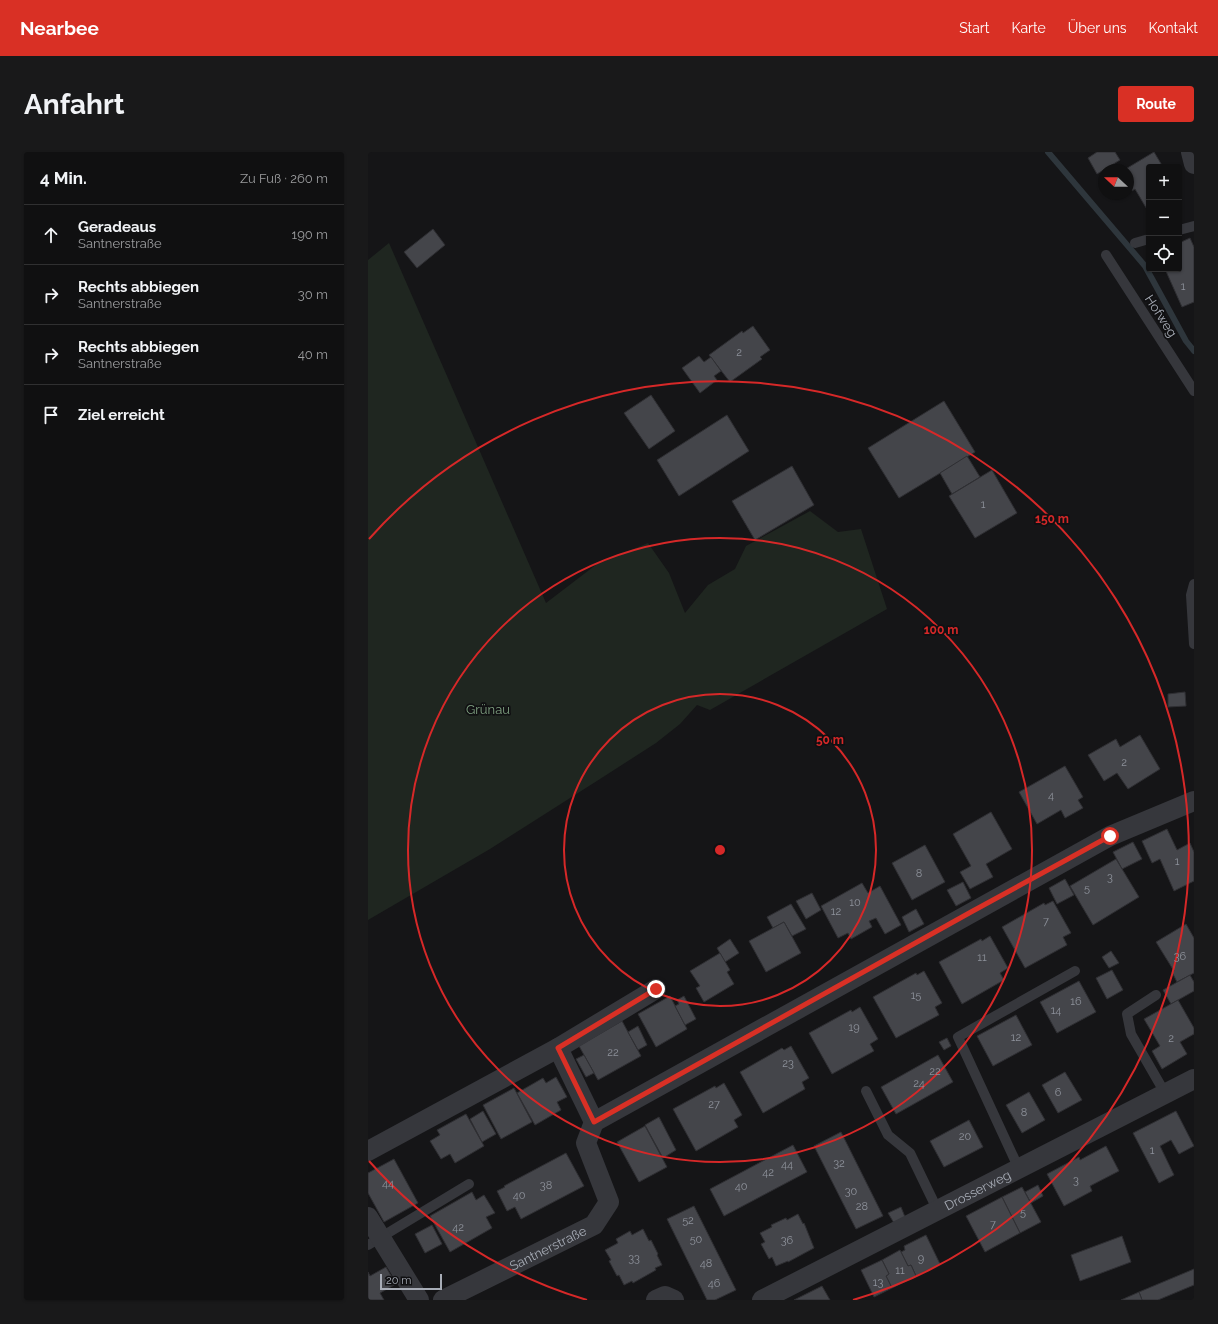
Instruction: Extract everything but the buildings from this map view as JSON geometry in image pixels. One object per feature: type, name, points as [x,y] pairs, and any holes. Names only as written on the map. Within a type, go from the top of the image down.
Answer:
[{"type":"street","points":[[1191,152],[1194,164]]},
{"type":"street","points":[[558,1048],[594,1122],[1110,836],[1194,801]]},
{"type":"street","points":[[368,1151],[558,1048],[656,989]]},
{"type":"street","name":"Drosserweg","points":[[762,1300],[1194,1079]]},
{"type":"street","name":"Santnerstraße","points":[[443,1300],[594,1225],[608,1202],[586,1143],[594,1122]]},
{"type":"street","points":[[368,1216],[374,1241],[419,1300]]},
{"type":"street","points":[[656,1300],[665,1296],[674,1300]]},
{"type":"lane","points":[[1182,229],[1194,226]]},
{"type":"lane","points":[[1135,243],[1146,240]]},
{"type":"lane","name":"Hofweg","points":[[1106,255],[1194,391]]},
{"type":"lane","points":[[1194,584],[1191,595],[1194,644]]},
{"type":"lane","points":[[1019,1169],[958,1037],[1075,972]]},
{"type":"lane","points":[[1156,995],[1127,1014],[1131,1034],[1165,1093]]},
{"type":"lane","points":[[866,1091],[888,1135],[910,1153],[938,1211]]},
{"type":"lane","points":[[374,1241],[469,1184]]},
{"type":"green space","name":"Grünau","points":[[389,243],[546,603],[597,564],[648,543],[669,573],[685,613],[708,585],[735,569],[746,546],[810,511],[838,532],[861,529],[887,609],[710,710],[697,705],[680,724],[656,743],[490,849],[368,920],[368,260]]},
{"type":"waterway","points":[[1048,152],[1145,266],[1186,341],[1194,351]]},
{"type":"route","points":[[656,989],[558,1048],[594,1122],[1110,836]]}]
